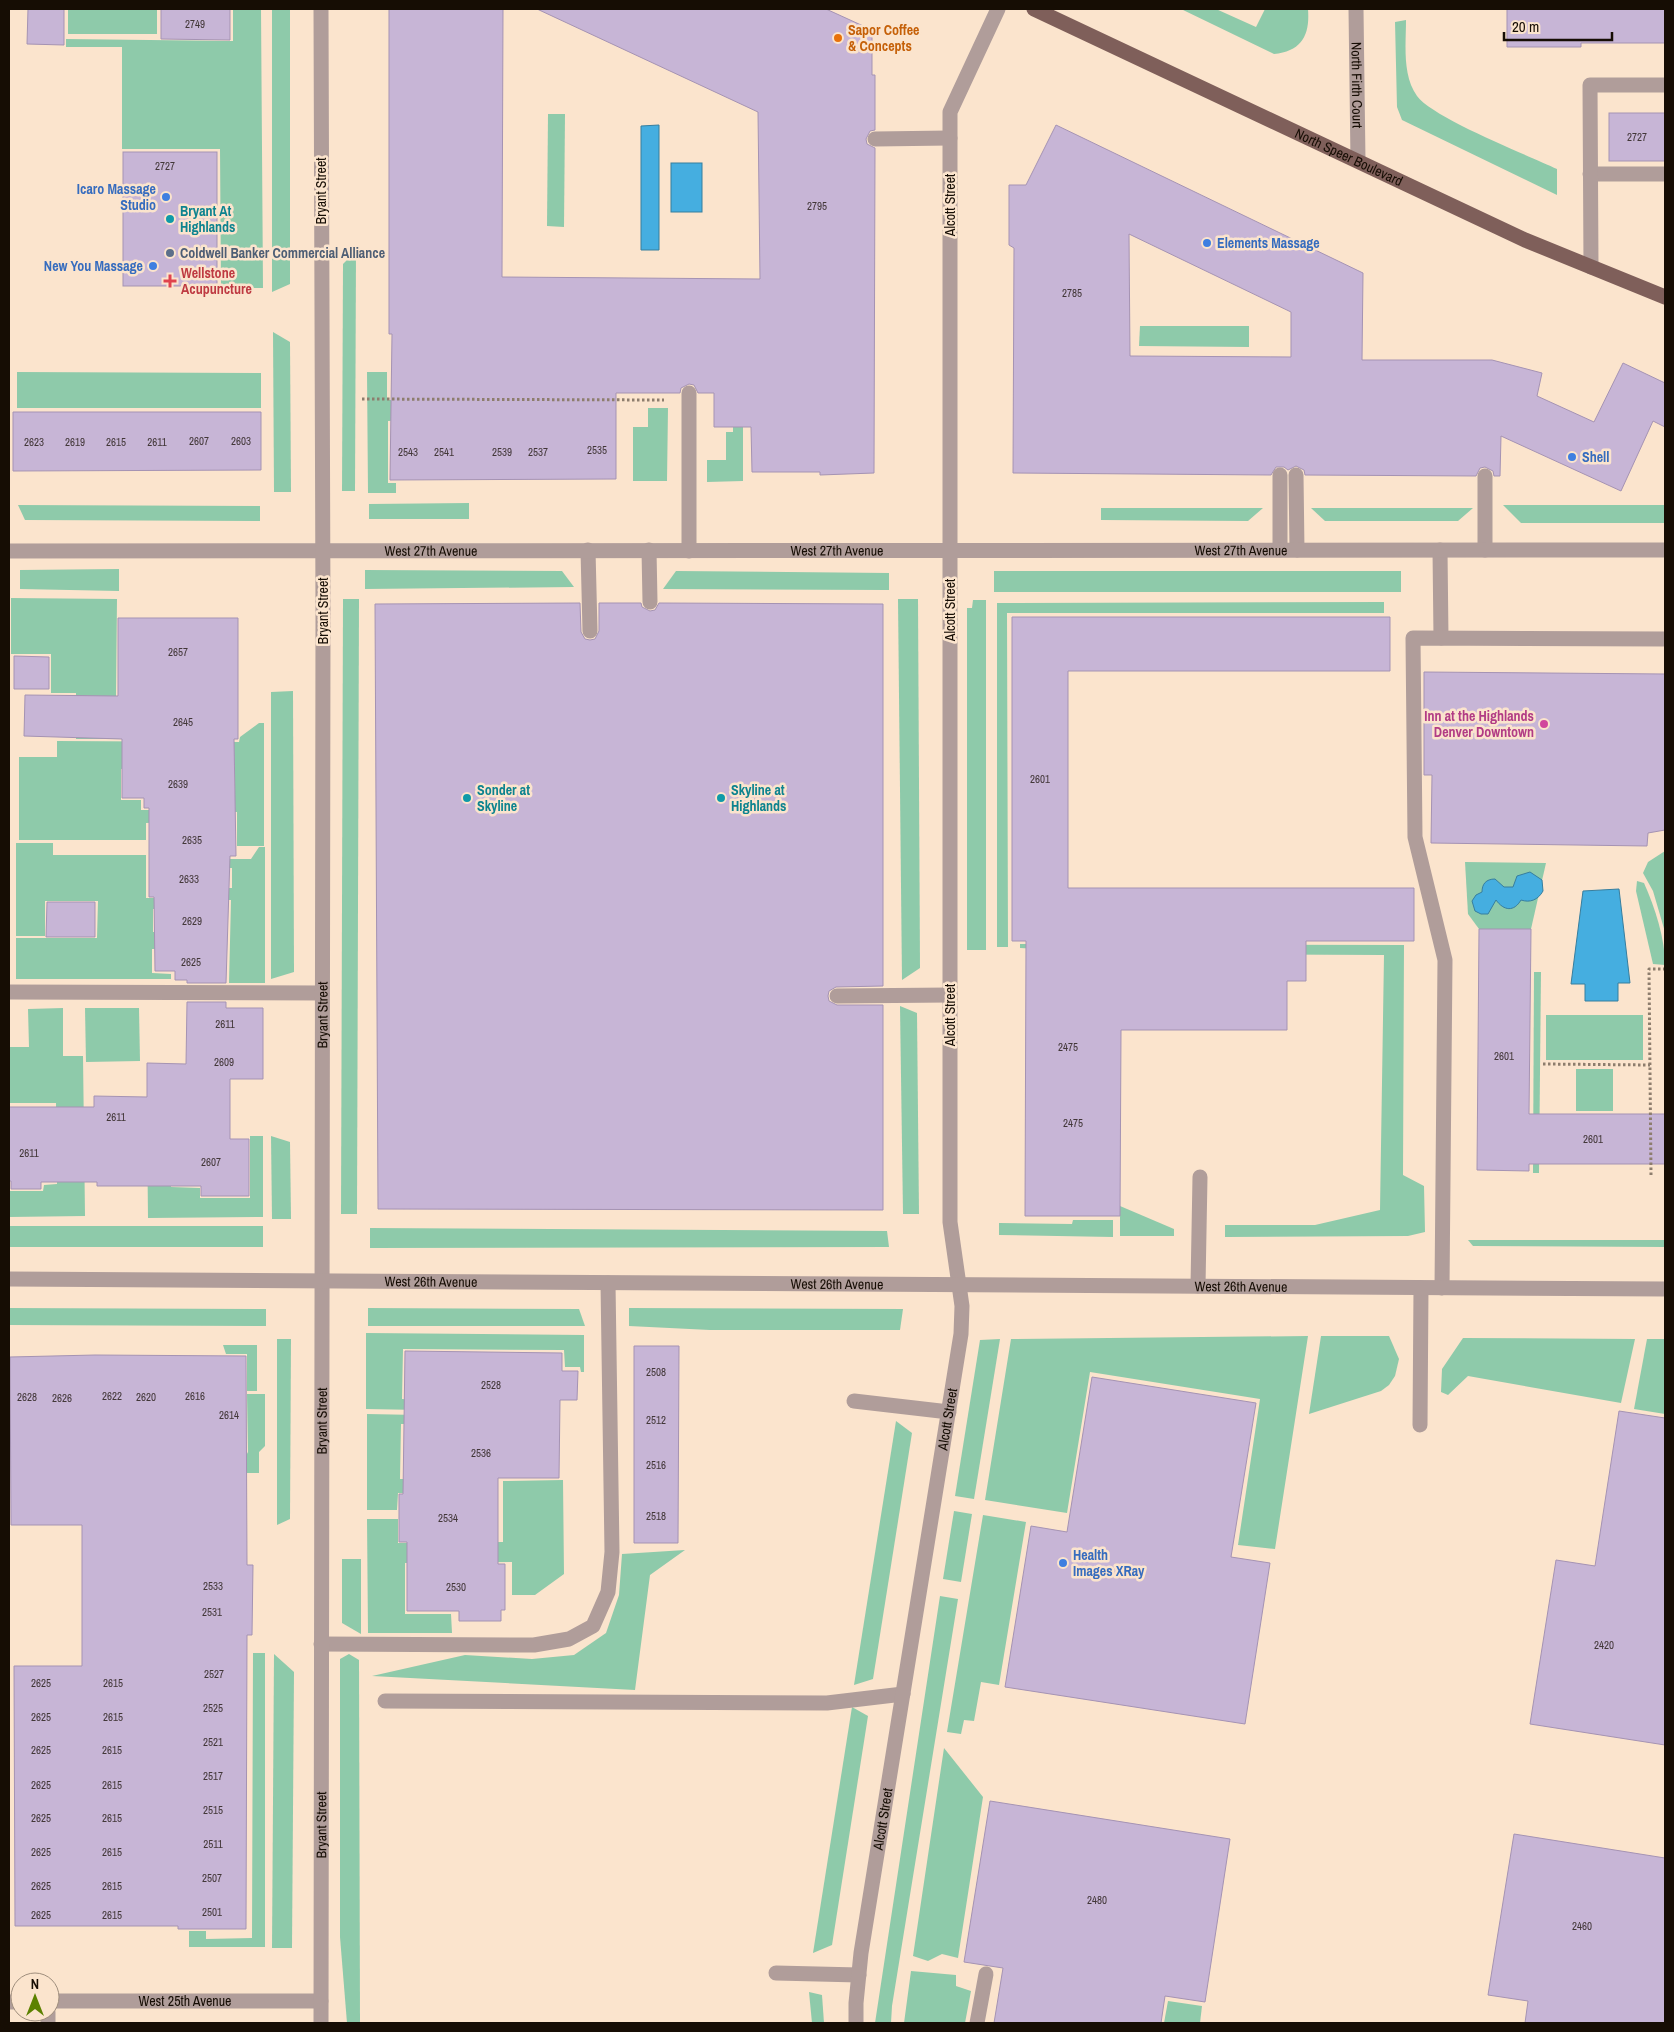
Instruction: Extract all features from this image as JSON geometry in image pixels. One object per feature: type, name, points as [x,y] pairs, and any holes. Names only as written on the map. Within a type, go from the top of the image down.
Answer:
[{"type":"main road","name":"North Speer Boulevard","points":[[1034,9],[1525,240],[1665,297]]},
{"type":"street","name":"Bryant Street","points":[[321,9],[323,551],[321,2023]]},
{"type":"street","name":"Alcott Street","points":[[856,2023],[859,1975],[961,1334],[962,1306],[950,1222],[950,112],[998,9]]},
{"type":"street","name":"North Firth Court","points":[[1356,9],[1358,162]]},
{"type":"street","points":[[1591,267],[1590,85],[1665,85]]},
{"type":"street","points":[[875,139],[950,138]]},
{"type":"street","points":[[1590,174],[1665,174]]},
{"type":"street","points":[[689,551],[690,397]]},
{"type":"street","points":[[1280,475],[1280,550]]},
{"type":"street","points":[[1296,475],[1297,550]]},
{"type":"street","points":[[1485,476],[1485,550]]},
{"type":"street","points":[[588,550],[590,631]]},
{"type":"street","points":[[649,550],[650,602]]},
{"type":"street","points":[[1440,550],[1441,638]]},
{"type":"street","name":"West 27th Avenue","points":[[9,551],[1665,550]]},
{"type":"street","points":[[1442,1288],[1445,960],[1415,837],[1413,638],[1665,639]]},
{"type":"street","points":[[9,992],[322,993]]},
{"type":"street","points":[[836,996],[950,994]]},
{"type":"street","points":[[1198,1286],[1200,1177]]},
{"type":"street","name":"West 26th Avenue","points":[[9,1279],[1665,1289]]},
{"type":"street","points":[[321,1644],[534,1645],[568,1639],[593,1626],[608,1592],[612,1552],[608,1282]]},
{"type":"street","points":[[1420,1425],[1421,1288]]},
{"type":"street","points":[[854,1401],[949,1412]]},
{"type":"street","points":[[385,1701],[827,1703],[903,1694]]},
{"type":"street","points":[[776,1973],[859,1975]]},
{"type":"street","points":[[977,2023],[986,1974]]},
{"type":"street","name":"West 25th Avenue","points":[[60,2002],[321,2001]]},
{"type":"path","points":[[362,399],[690,397]]},
{"type":"path","points":[[1651,1175],[1649,969],[1665,968]]},
{"type":"path","points":[[1543,1064],[1650,1065]]},
{"type":"green space","points":[[68,9],[157,9],[157,34],[68,34]]},
{"type":"green space","points":[[233,9],[261,9],[263,288],[221,288],[220,149],[122,149],[122,47],[66,47],[66,39],[233,41]]},
{"type":"green space","points":[[272,9],[290,9],[290,284],[272,292]]},
{"type":"green space","points":[[1181,9],[1216,9],[1256,27],[1265,9],[1308,9],[1306,34],[1298,45],[1284,52],[1274,54]]},
{"type":"green space","points":[[1406,20],[1407,69],[1412,88],[1417,96],[1426,105],[1460,125],[1557,169],[1557,195],[1402,120],[1397,107],[1395,22]]},
{"type":"green space","points":[[548,114],[565,114],[564,227],[547,226]]},
{"type":"green space","points":[[356,251],[355,491],[342,491],[343,264]]},
{"type":"green space","points":[[1140,326],[1249,326],[1249,347],[1139,346]]},
{"type":"green space","points":[[273,332],[290,342],[291,492],[274,492]]},
{"type":"green space","points":[[17,372],[261,373],[261,408],[17,408]]},
{"type":"green space","points":[[367,372],[387,372],[387,400],[411,400],[411,420],[388,421],[388,483],[396,483],[396,493],[368,493]]},
{"type":"green space","points":[[648,408],[668,408],[667,481],[633,481],[633,427],[648,427]]},
{"type":"green space","points":[[733,409],[743,409],[743,481],[707,482],[707,460],[726,460],[726,432],[733,432]]},
{"type":"green space","points":[[469,503],[469,519],[369,519],[369,504]]},
{"type":"green space","points":[[18,505],[260,506],[260,521],[25,520]]},
{"type":"green space","points":[[1503,505],[1665,505],[1665,523],[1521,523]]},
{"type":"green space","points":[[1101,508],[1263,508],[1248,521],[1101,520]]},
{"type":"green space","points":[[1311,508],[1473,508],[1458,521],[1325,521]]},
{"type":"green space","points":[[119,569],[119,591],[20,589],[20,570]]},
{"type":"green space","points":[[365,570],[562,571],[574,587],[365,589]]},
{"type":"green space","points":[[676,571],[889,573],[889,590],[663,589]]},
{"type":"green space","points":[[994,571],[1401,571],[1401,592],[994,592]]},
{"type":"green space","points":[[11,598],[117,599],[116,696],[99,708],[120,739],[76,739],[76,693],[51,693],[51,654],[11,654]]},
{"type":"green space","points":[[343,599],[359,599],[357,1214],[341,1214]]},
{"type":"green space","points":[[898,599],[918,599],[920,968],[902,980]]},
{"type":"green space","points":[[973,600],[986,600],[986,950],[967,950],[967,608],[972,608]]},
{"type":"green space","points":[[1384,602],[1384,613],[1007,613],[1008,947],[997,947],[997,603]]},
{"type":"green space","points":[[293,691],[294,972],[271,979],[271,692]]},
{"type":"green space","points":[[259,723],[264,723],[264,846],[237,846],[237,812],[228,812],[230,797],[235,797],[235,765],[121,769],[121,800],[141,800],[141,810],[174,810],[174,822],[146,823],[146,840],[19,840],[19,757],[57,757],[57,741],[239,742],[240,737]]},
{"type":"green space","points":[[16,843],[53,843],[53,855],[146,855],[146,898],[171,898],[171,909],[153,909],[153,932],[171,932],[171,949],[152,949],[152,973],[171,974],[171,979],[16,979],[16,938],[97,938],[98,901],[45,901],[45,936],[16,936]]},
{"type":"green space","points":[[259,847],[265,847],[265,983],[229,983],[231,900],[222,900],[222,888],[232,888],[232,868],[223,868],[223,859],[251,859]]},
{"type":"green space","points":[[1665,851],[1665,932],[1653,891],[1643,873],[1648,862]]},
{"type":"green space","points":[[1465,862],[1546,863],[1531,929],[1479,929],[1468,914]]},
{"type":"green space","points":[[1637,881],[1644,883],[1655,913],[1663,944],[1665,965],[1653,964],[1636,891]]},
{"type":"green space","points":[[1020,944],[1404,945],[1403,1175],[1424,1186],[1425,1232],[1408,1236],[1225,1237],[1225,1225],[1315,1225],[1380,1210],[1384,955],[1138,954],[1020,948]]},
{"type":"green space","points":[[1534,972],[1541,972],[1539,1173],[1533,1173]]},
{"type":"green space","points":[[900,1006],[917,1013],[919,1214],[903,1214]]},
{"type":"green space","points":[[63,1008],[63,1056],[83,1056],[85,1216],[9,1217],[9,1191],[43,1191],[44,1185],[57,1184],[56,1103],[9,1103],[9,1047],[29,1047],[28,1009]]},
{"type":"green space","points":[[85,1008],[139,1008],[140,1061],[86,1062]]},
{"type":"green space","points":[[1546,1015],[1643,1015],[1643,1060],[1546,1060]]},
{"type":"green space","points":[[1576,1069],[1613,1069],[1613,1111],[1576,1111]]},
{"type":"green space","points":[[147,1124],[171,1124],[171,1187],[200,1188],[200,1198],[250,1198],[250,1136],[263,1136],[263,1217],[148,1218]]},
{"type":"green space","points":[[271,1136],[290,1142],[291,1219],[272,1219]]},
{"type":"green space","points":[[1120,1206],[1174,1229],[1174,1236],[1120,1236]]},
{"type":"green space","points":[[1073,1220],[1113,1220],[1113,1237],[999,1235],[999,1223],[1072,1224]]},
{"type":"green space","points":[[9,1226],[263,1226],[263,1247],[9,1247]]},
{"type":"green space","points":[[370,1228],[887,1231],[889,1247],[370,1248]]},
{"type":"green space","points":[[1468,1240],[1665,1240],[1665,1247],[1473,1246]]},
{"type":"green space","points":[[9,1308],[266,1309],[266,1326],[9,1325]]},
{"type":"green space","points":[[368,1308],[579,1309],[585,1326],[368,1326]]},
{"type":"green space","points":[[629,1308],[903,1309],[900,1330],[710,1330],[629,1326]]},
{"type":"green space","points":[[366,1333],[584,1335],[584,1372],[581,1372],[580,1367],[565,1367],[564,1350],[403,1349],[402,1399],[420,1400],[420,1410],[366,1409]]},
{"type":"green space","points":[[1308,1336],[1275,1549],[1238,1545],[1260,1399],[1090,1372],[1067,1513],[985,1500],[1011,1339]]},
{"type":"green space","points":[[1321,1336],[1389,1336],[1399,1359],[1395,1376],[1389,1385],[1381,1391],[1309,1414]]},
{"type":"green space","points":[[1463,1338],[1635,1339],[1621,1403],[1468,1376],[1448,1395],[1441,1392],[1442,1369]]},
{"type":"green space","points":[[277,1339],[291,1339],[290,1519],[277,1525]]},
{"type":"green space","points":[[1000,1339],[974,1499],[955,1496],[980,1340]]},
{"type":"green space","points":[[1647,1339],[1665,1339],[1665,1414],[1634,1409]]},
{"type":"green space","points":[[223,1345],[257,1345],[257,1391],[247,1391],[247,1354],[226,1354]]},
{"type":"green space","points":[[247,1394],[265,1394],[265,1446],[259,1452],[259,1473],[247,1473],[243,1468],[243,1461],[248,1452]]},
{"type":"green space","points":[[367,1414],[418,1415],[418,1424],[401,1424],[400,1479],[498,1479],[497,1493],[398,1493],[397,1510],[367,1510]]},
{"type":"green space","points":[[896,1421],[912,1433],[873,1679],[854,1685]]},
{"type":"green space","points":[[563,1480],[564,1574],[535,1595],[512,1595],[512,1562],[405,1563],[405,1614],[451,1614],[452,1633],[368,1633],[367,1519],[398,1519],[398,1543],[503,1542],[503,1481]]},
{"type":"green space","points":[[954,1511],[972,1514],[961,1582],[943,1579]]},
{"type":"green space","points":[[983,1515],[1026,1522],[999,1685],[981,1682],[974,1721],[964,1720],[961,1734],[947,1732]]},
{"type":"green space","points":[[685,1550],[650,1575],[635,1690],[372,1676],[465,1655],[532,1659],[574,1655],[606,1633],[619,1595],[622,1554]]},
{"type":"green space","points":[[342,1559],[361,1559],[361,1634],[342,1623]]},
{"type":"green space","points":[[940,1596],[958,1599],[892,2006],[891,2023],[875,2023]]},
{"type":"green space","points":[[253,1653],[265,1653],[265,1947],[189,1947],[189,1931],[206,1931],[206,1939],[252,1938]]},
{"type":"green space","points":[[274,1654],[294,1672],[292,1948],[272,1948]]},
{"type":"green space","points":[[349,1654],[359,1660],[360,2023],[347,2023],[340,1937],[340,1659]]},
{"type":"green space","points":[[852,1707],[868,1716],[832,1945],[813,1953]]},
{"type":"green space","points":[[944,1748],[983,1797],[958,1958],[942,1954],[928,1961],[913,1956]]},
{"type":"green space","points":[[911,1971],[956,1975],[956,1986],[971,1991],[965,2023],[904,2023]]},
{"type":"green space","points":[[809,1992],[822,1995],[824,2023],[812,2023]]},
{"type":"green space","points":[[1168,2001],[1202,2006],[1200,2023],[1164,2023]]},
{"type":"water","points":[[659,125],[659,250],[641,250],[641,126]]},
{"type":"water","points":[[671,163],[702,163],[702,212],[671,212]]},
{"type":"water","points":[[1530,872],[1542,880],[1543,891],[1536,899],[1531,901],[1521,900],[1515,907],[1509,909],[1499,904],[1496,900],[1488,914],[1481,914],[1475,911],[1472,901],[1476,895],[1482,892],[1487,881],[1495,879],[1504,887],[1513,887],[1517,876]]},
{"type":"water","points":[[1619,889],[1630,983],[1618,983],[1618,1001],[1585,1001],[1585,984],[1571,984],[1583,891]]},
{"type":"building","points":[[28,9],[64,9],[64,45],[27,44]]},
{"type":"building","points":[[161,9],[230,9],[230,40],[161,39]]},
{"type":"building","points":[[389,9],[503,9],[502,277],[760,279],[758,112],[537,9],[826,9],[872,30],[872,75],[875,75],[875,130],[870,131],[866,139],[867,144],[875,148],[874,473],[820,475],[820,472],[752,472],[751,427],[714,427],[714,393],[698,393],[694,385],[689,384],[681,388],[680,393],[616,393],[616,479],[390,480],[392,334],[389,334]]},
{"type":"building","points":[[1507,9],[1665,9],[1665,43],[1581,43],[1581,47],[1507,47]]},
{"type":"building","points":[[1609,113],[1665,113],[1665,161],[1609,161]]},
{"type":"building","points":[[1056,125],[1363,273],[1362,360],[1492,360],[1542,373],[1537,396],[1594,422],[1623,363],[1665,383],[1665,427],[1653,421],[1621,491],[1501,436],[1500,476],[1494,476],[1493,471],[1485,467],[1480,468],[1476,476],[1305,475],[1304,470],[1296,466],[1288,470],[1284,467],[1276,467],[1271,475],[1013,473],[1014,248],[1009,245],[1009,185],[1026,185]],"holes":[[[1129,234],[1291,312],[1291,357],[1130,356]]]},
{"type":"building","name":"Bryant At Highlands","points":[[123,152],[217,152],[217,286],[123,286]]},
{"type":"building","points":[[13,412],[261,412],[261,470],[13,471]]},
{"type":"building","points":[[580,603],[581,632],[585,639],[590,640],[595,639],[599,631],[599,603],[641,603],[642,607],[650,611],[655,610],[659,603],[883,604],[883,986],[836,987],[829,991],[828,996],[829,1001],[837,1005],[883,1005],[883,1210],[378,1209],[375,604]]},
{"type":"building","points":[[1012,617],[1390,617],[1390,671],[1068,671],[1068,888],[1414,888],[1414,941],[1306,941],[1306,981],[1287,981],[1287,1030],[1121,1030],[1120,1216],[1025,1216],[1026,941],[1012,941]]},
{"type":"building","points":[[118,618],[238,618],[238,739],[234,739],[236,856],[230,856],[226,983],[187,983],[187,980],[175,980],[175,971],[155,971],[154,897],[149,897],[149,808],[144,808],[144,798],[122,798],[122,739],[24,736],[25,695],[118,696]]},
{"type":"building","points":[[14,656],[49,657],[49,689],[14,689]]},
{"type":"building","name":"Inn at the Highlands Denver Downtown","points":[[1424,672],[1665,674],[1665,830],[1648,833],[1647,846],[1431,843],[1432,775],[1424,775]]},
{"type":"building","points":[[47,902],[95,902],[95,937],[46,937]]},
{"type":"building","points":[[1479,929],[1531,929],[1529,1114],[1665,1114],[1665,1164],[1529,1164],[1529,1171],[1477,1170]]},
{"type":"building","points":[[187,1002],[226,1002],[226,1008],[263,1008],[263,1079],[230,1079],[230,1139],[249,1139],[249,1196],[201,1196],[201,1186],[97,1186],[97,1182],[41,1182],[41,1189],[11,1189],[11,1181],[9,1181],[9,1107],[94,1107],[94,1096],[147,1097],[147,1063],[186,1064]]},
{"type":"building","points":[[634,1346],[679,1346],[678,1543],[634,1543]]},
{"type":"building","points":[[405,1351],[562,1353],[562,1371],[578,1371],[577,1400],[560,1400],[559,1478],[498,1478],[498,1564],[505,1564],[505,1610],[501,1610],[501,1621],[459,1621],[459,1611],[407,1611],[407,1542],[399,1542],[399,1494],[403,1494]]},
{"type":"building","points":[[95,1355],[246,1356],[247,1565],[253,1565],[252,1635],[247,1635],[246,1929],[178,1929],[178,1926],[15,1926],[14,1666],[82,1666],[82,1525],[11,1525],[10,1357]]},
{"type":"building","points":[[1092,1377],[1256,1403],[1231,1557],[1270,1563],[1245,1724],[1005,1687],[1031,1526],[1067,1532]]},
{"type":"building","points":[[1619,1411],[1665,1418],[1665,1745],[1530,1724],[1556,1560],[1595,1566]]},
{"type":"building","points":[[990,1801],[1230,1839],[1205,2002],[1165,1996],[1161,2023],[994,2023],[1003,1968],[964,1962]]},
{"type":"building","points":[[1514,1834],[1665,1858],[1665,2023],[1525,2023],[1528,2001],[1488,1995]]},
{"type":"place","name":"Sapor Coffee & Concepts","points":[[838,38]]},
{"type":"place","name":"Icaro Massage Studio","points":[[166,197]]},
{"type":"place","name":"Bryant At Highlands","points":[[170,219]]},
{"type":"place","name":"Elements Massage","points":[[1207,243]]},
{"type":"place","name":"Coldwell Banker Commercial Alliance","points":[[170,253]]},
{"type":"place","name":"New You Massage","points":[[153,266]]},
{"type":"place","name":"Wellstone Acupuncture","points":[[170,281]]},
{"type":"place","name":"Shell","points":[[1572,457]]},
{"type":"place","name":"Inn at the Highlands Denver Downtown","points":[[1544,724]]},
{"type":"place","name":"Sonder at Skyline","points":[[467,798]]},
{"type":"place","name":"Skyline at Highlands","points":[[721,798]]},
{"type":"place","name":"Health Images XRay","points":[[1063,1563]]}]
